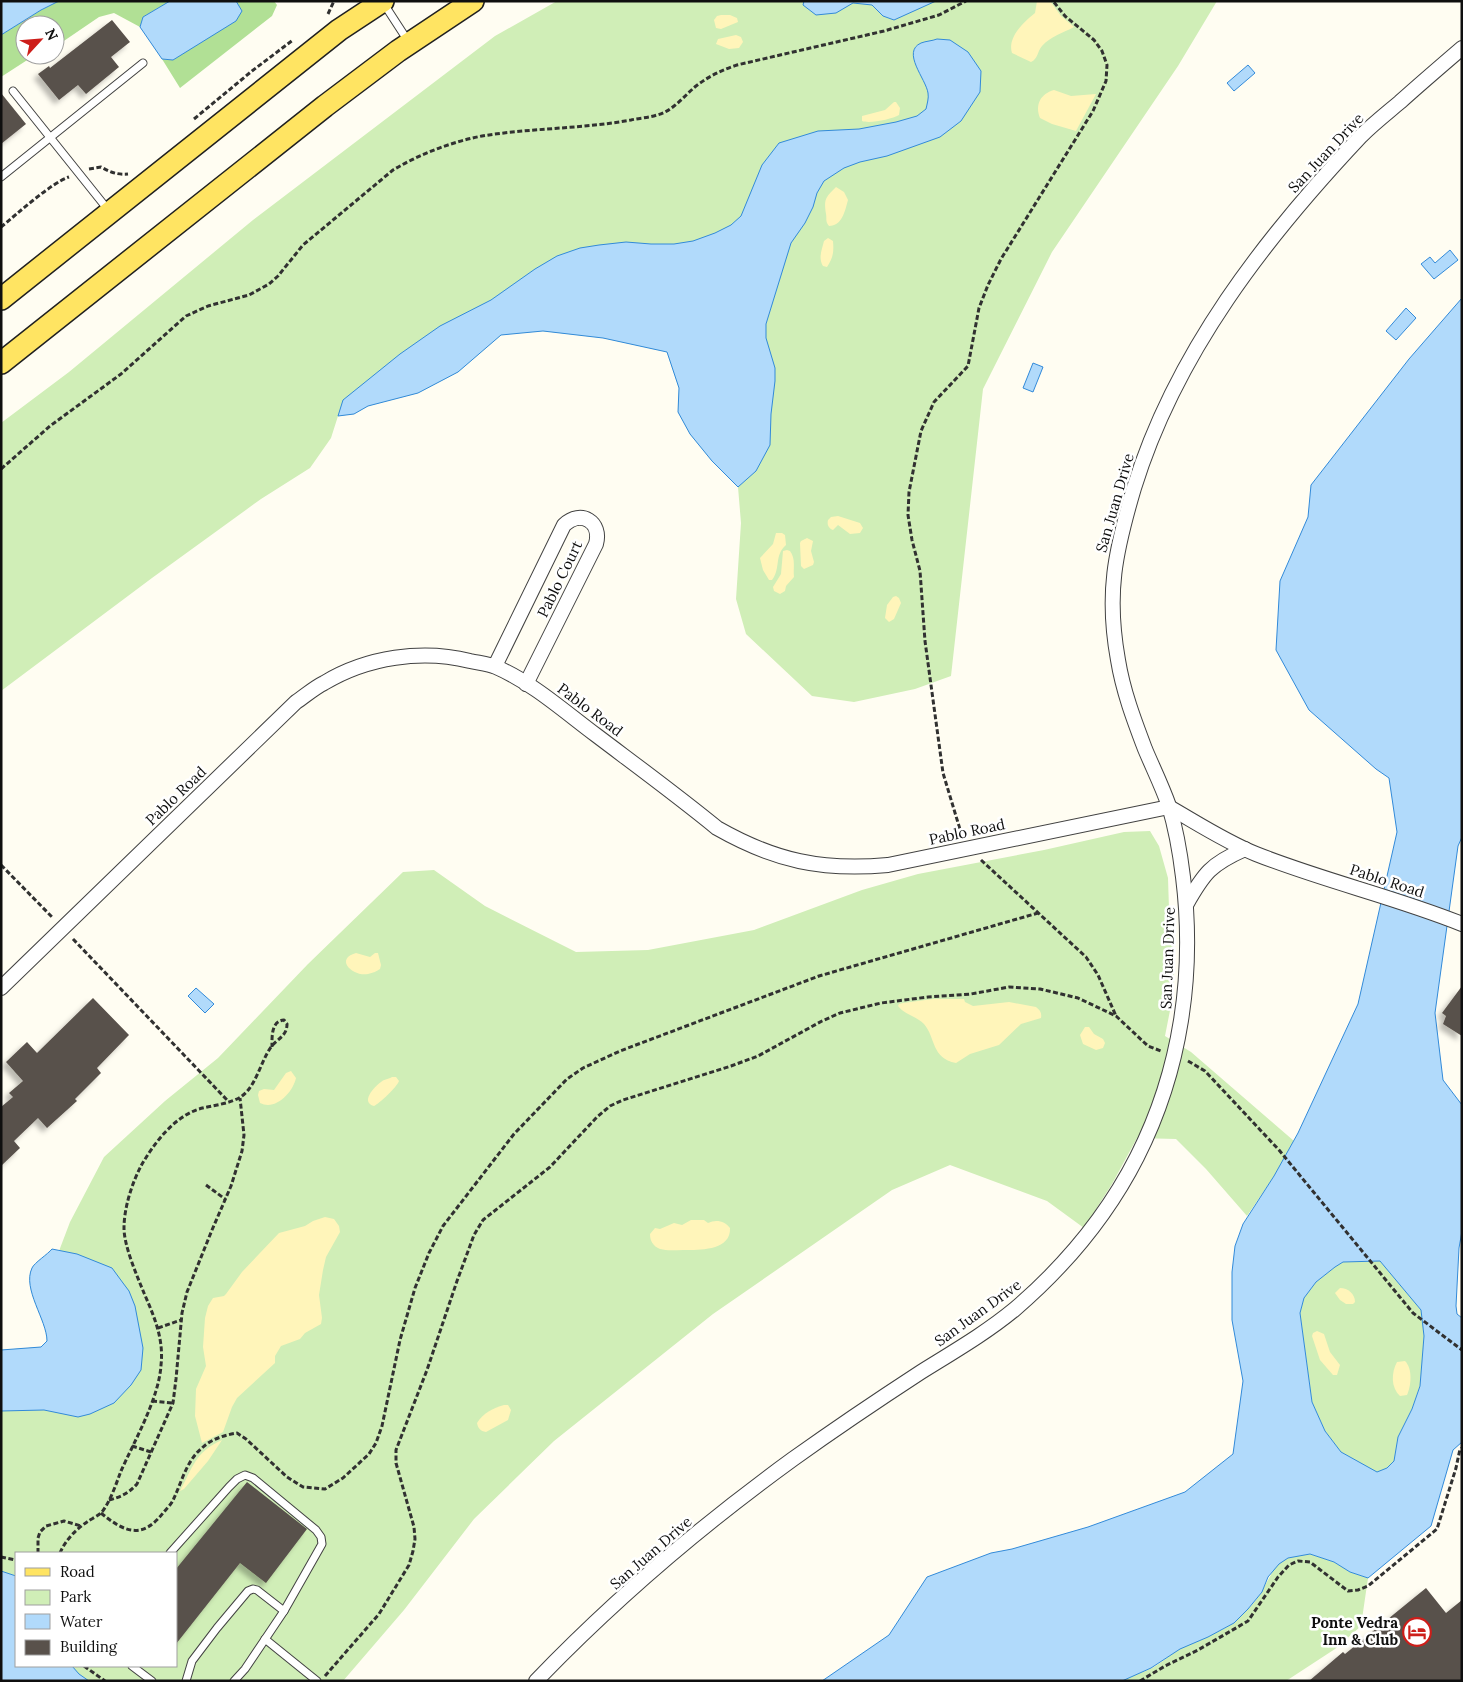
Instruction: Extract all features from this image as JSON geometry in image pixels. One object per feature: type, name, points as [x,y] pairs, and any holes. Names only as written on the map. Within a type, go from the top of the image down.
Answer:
[{"type":"main road","points":[[1,298],[339,30],[383,1]]},
{"type":"main road","points":[[1,363],[325,106],[473,1]]},
{"type":"street","name":"San Juan Drive","points":[[536,1681],[621,1599],[720,1516],[788,1463],[851,1418],[974,1339],[1011,1312],[1048,1280],[1069,1256],[1097,1222],[1119,1188],[1138,1154],[1169,1078],[1179,1038],[1185,997],[1187,945],[1186,905],[1178,839],[1169,807],[1124,690],[1117,659],[1112,619],[1112,588],[1121,533],[1140,470],[1161,417],[1207,330],[1251,265],[1278,230],[1365,132],[1462,48]]},
{"type":"street","name":"Pablo Court","points":[[495,666],[564,525],[568,520],[574,518],[587,520],[594,525],[598,532],[596,544],[526,684]]},
{"type":"street","name":"Pablo Road","points":[[1,988],[296,702],[339,674],[362,665],[410,656],[456,658],[495,666],[526,684],[717,828],[764,851],[794,860],[825,866],[857,867],[888,865],[1169,807],[1245,850],[1457,922]]},
{"type":"street","points":[[1186,905],[1209,870],[1226,858],[1245,850]]},
{"type":"lane","points":[[383,1],[410,44]]},
{"type":"lane","points":[[1,177],[143,64]]},
{"type":"lane","points":[[13,91],[110,212]]},
{"type":"lane","points":[[171,1552],[237,1479],[245,1475],[253,1478],[316,1530],[321,1537],[322,1544],[284,1611],[245,1669],[234,1681]]},
{"type":"lane","points":[[186,1681],[192,1661],[248,1591],[258,1590],[284,1611]]},
{"type":"lane","points":[[265,1639],[317,1681]]},
{"type":"lane","points":[[133,1667],[152,1681]]},
{"type":"path","points":[[322,18],[330,13],[334,1]]},
{"type":"path","points":[[1,469],[50,426],[121,374],[186,316],[208,306],[249,295],[269,284],[278,276],[303,245],[393,170],[404,164],[433,151],[482,136],[595,126],[657,115],[673,106],[704,80],[737,65],[884,32],[939,15],[966,1]]},
{"type":"path","points":[[1053,1],[1065,16],[1094,40],[1102,52],[1107,65],[1106,81],[1093,111],[1001,259],[988,285],[979,308],[968,366],[934,402],[920,431],[909,492],[908,515],[920,571],[925,641],[943,773],[960,832],[969,848],[1086,957],[1098,975],[1116,1016]]},
{"type":"path","points":[[193,119],[252,70],[299,36]]},
{"type":"path","points":[[1,227],[64,179],[92,168],[101,167],[119,175],[127,174],[134,168]]},
{"type":"path","points":[[1,865],[228,1101]]},
{"type":"path","points":[[101,1513],[116,1525],[131,1530],[144,1530],[158,1520],[174,1500],[193,1457],[213,1440],[226,1435],[237,1433],[246,1438],[287,1476],[303,1487],[325,1489],[343,1478],[359,1464],[372,1449],[382,1426],[400,1340],[415,1288],[429,1253],[443,1226],[514,1134],[568,1079],[583,1068],[819,976],[1038,914]]},
{"type":"path","points":[[322,1681],[379,1614],[409,1564],[416,1539],[396,1463],[396,1450],[427,1370],[474,1235],[484,1220],[550,1167],[597,1117],[610,1106],[758,1056],[840,1013],[881,1003],[964,995],[1009,987],[1026,987],[1058,992],[1078,998],[1116,1016],[1148,1046],[1190,1062],[1205,1071],[1280,1150],[1413,1313],[1462,1350]]},
{"type":"path","points":[[61,1552],[68,1539],[81,1526],[101,1513],[152,1401],[162,1365],[158,1328],[136,1273],[124,1229],[134,1184],[141,1166],[157,1142],[182,1118],[197,1110],[240,1098],[248,1091],[272,1047],[283,1037],[287,1030],[287,1024],[284,1020],[275,1025],[272,1047]]},
{"type":"path","points":[[108,1500],[130,1492],[137,1484],[172,1403],[181,1320],[187,1292],[231,1186],[242,1151],[244,1135],[240,1098]]},
{"type":"path","points":[[206,1185],[225,1199]]},
{"type":"path","points":[[158,1328],[181,1320]]},
{"type":"path","points":[[152,1401],[172,1403]]},
{"type":"path","points":[[132,1446],[151,1452]]},
{"type":"path","points":[[1140,1681],[1248,1621],[1278,1577],[1289,1565],[1298,1561],[1310,1562],[1348,1591],[1368,1586],[1437,1529],[1460,1449],[1462,1448]]},
{"type":"path","points":[[38,1552],[38,1538],[40,1532],[46,1526],[64,1521],[81,1526]]},
{"type":"path","points":[[1,1557],[15,1560]]},
{"type":"path","points":[[85,1667],[104,1681]]},
{"type":"green space","points":[[59,1],[170,1],[143,17],[140,27],[114,13],[99,17],[65,40],[65,15],[33,15]]},
{"type":"green space","points":[[236,1],[274,1],[277,5],[272,16],[180,88],[162,59],[173,60],[242,11]]},
{"type":"green space","points":[[557,1],[1217,1],[1178,66],[1052,252],[983,389],[951,676],[915,689],[854,702],[812,696],[746,634],[736,599],[741,523],[738,487],[712,461],[690,434],[678,412],[679,388],[667,352],[603,338],[542,331],[501,335],[458,372],[418,393],[368,406],[354,414],[338,416],[331,438],[310,468],[261,499],[1,691],[1,423],[69,372],[253,220],[495,36]]},
{"type":"green space","points":[[15,26],[15,65],[20,65],[1,77],[1,35]]},
{"type":"green space","points":[[1150,831],[1159,846],[1168,878],[1174,954],[1174,990],[1165,1036],[1191,1052],[1294,1141],[1274,1176],[1247,1216],[1206,1169],[1176,1139],[1137,1138],[1112,1184],[1084,1228],[1047,1201],[950,1165],[892,1190],[713,1314],[554,1441],[474,1519],[404,1610],[343,1681],[1,1681],[1,1350],[41,1347],[47,1341],[46,1333],[32,1295],[30,1276],[32,1268],[52,1249],[59,1251],[70,1222],[104,1157],[165,1101],[218,1058],[308,964],[403,872],[434,870],[485,906],[576,952],[648,950],[754,930],[862,890],[918,874],[1044,850],[1124,832]]},
{"type":"green space","points":[[1380,1261],[1421,1310],[1424,1336],[1420,1385],[1412,1409],[1398,1437],[1394,1461],[1387,1468],[1377,1473],[1341,1452],[1325,1431],[1312,1402],[1300,1313],[1304,1298],[1316,1282],[1335,1267],[1343,1262]]},
{"type":"green space","points":[[1310,1554],[1334,1562],[1350,1572],[1368,1578],[1361,1626],[1335,1649],[1286,1681],[1122,1681],[1154,1667],[1179,1649],[1214,1634],[1234,1622],[1253,1604],[1279,1564],[1291,1557]]},
{"type":"sand","points":[[1037,1],[1050,1],[1061,16],[1074,27],[1053,37],[1040,48],[1035,59],[1031,62],[1012,53],[1011,47],[1018,30],[1035,13]]},
{"type":"sand","points":[[730,15],[737,18],[738,22],[721,29],[716,28],[714,20],[717,16]]},
{"type":"sand","points":[[736,35],[741,37],[743,42],[739,48],[729,49],[716,44],[718,39]]},
{"type":"sand","points":[[1054,90],[1071,96],[1096,94],[1076,131],[1052,124],[1040,118],[1038,109],[1042,97]]},
{"type":"sand","points":[[894,102],[900,108],[899,115],[881,121],[862,121],[862,116],[885,110]]},
{"type":"sand","points":[[836,187],[844,192],[848,200],[840,221],[829,226],[825,202],[827,196]]},
{"type":"sand","points":[[828,238],[833,241],[833,248],[832,258],[827,267],[823,266],[821,250],[824,241]]},
{"type":"sand","points":[[838,516],[860,523],[863,528],[860,533],[850,534],[838,525],[833,530],[830,528],[828,520],[831,517]]},
{"type":"sand","points":[[776,533],[785,535],[786,545],[780,553],[775,576],[772,580],[769,580],[763,570],[760,558],[773,544]]},
{"type":"sand","points":[[807,538],[813,541],[811,551],[814,562],[813,565],[804,569],[801,566],[800,543]]},
{"type":"sand","points":[[783,551],[790,551],[793,557],[794,577],[786,586],[785,591],[780,594],[774,591],[773,587],[781,574]]},
{"type":"sand","points":[[896,596],[901,603],[894,619],[889,622],[885,618],[887,605]]},
{"type":"sand","points":[[356,953],[370,957],[378,953],[380,969],[368,974],[357,973],[352,970],[348,967],[346,959]]},
{"type":"sand","points":[[933,999],[964,999],[965,1002],[973,1006],[1009,1002],[1036,1007],[1040,1012],[1041,1018],[1021,1024],[999,1045],[970,1054],[956,1063],[942,1057],[924,1024],[904,1012],[898,1006],[903,1003]]},
{"type":"sand","points":[[1085,1027],[1089,1027],[1094,1034],[1103,1039],[1105,1043],[1103,1048],[1096,1050],[1083,1044],[1080,1035]]},
{"type":"sand","points":[[291,1071],[296,1078],[288,1094],[283,1099],[272,1104],[260,1103],[259,1091],[264,1089],[274,1090],[286,1073]]},
{"type":"sand","points":[[396,1077],[399,1081],[395,1087],[376,1105],[370,1104],[368,1098],[372,1091],[382,1081]]},
{"type":"sand","points":[[325,1217],[334,1219],[339,1226],[340,1232],[326,1257],[323,1270],[319,1295],[321,1324],[305,1333],[300,1339],[281,1346],[275,1356],[275,1363],[237,1398],[223,1432],[202,1443],[195,1416],[196,1389],[206,1366],[203,1347],[205,1318],[208,1306],[213,1298],[226,1294],[242,1272],[279,1233],[305,1226]]},
{"type":"sand","points":[[691,1220],[704,1220],[708,1223],[714,1221],[723,1222],[730,1228],[729,1236],[720,1245],[705,1249],[666,1250],[658,1248],[652,1243],[650,1234],[655,1228],[660,1229],[674,1223],[682,1225]]},
{"type":"sand","points":[[1340,1288],[1346,1289],[1352,1294],[1355,1299],[1353,1304],[1346,1304],[1340,1300],[1335,1293]]},
{"type":"sand","points":[[1317,1331],[1324,1334],[1330,1352],[1340,1365],[1337,1375],[1333,1375],[1320,1360],[1312,1336]]},
{"type":"sand","points":[[1405,1361],[1408,1364],[1410,1373],[1410,1387],[1407,1395],[1400,1396],[1395,1389],[1393,1375],[1397,1362]]},
{"type":"sand","points":[[508,1405],[511,1410],[508,1420],[486,1432],[482,1431],[477,1423],[482,1416],[492,1409]]},
{"type":"sand","points":[[222,1440],[208,1461],[184,1489],[180,1491],[200,1455]]},
{"type":"water","points":[[1,1],[59,1],[33,15],[15,15],[15,26],[1,35]]},
{"type":"water","points":[[170,1],[236,1],[242,11],[236,21],[173,60],[162,59],[140,27],[143,17]]},
{"type":"water","points":[[804,1],[936,1],[894,20],[883,16],[872,5],[853,3],[836,13],[816,15],[803,5]]},
{"type":"water","points":[[937,39],[950,40],[968,52],[981,71],[980,92],[961,121],[940,137],[887,156],[844,168],[824,181],[805,223],[791,243],[766,324],[766,338],[775,368],[770,445],[756,471],[738,487],[712,461],[690,434],[678,412],[679,388],[667,352],[603,338],[543,331],[501,335],[458,372],[418,393],[368,406],[354,414],[338,416],[343,400],[400,354],[440,326],[491,300],[557,256],[580,248],[626,242],[674,244],[693,241],[715,233],[731,225],[741,216],[762,165],[779,143],[818,131],[859,129],[917,116],[926,109],[928,95],[916,66],[913,53],[915,47],[921,43]]},
{"type":"water","points":[[1248,65],[1255,73],[1234,91],[1227,83]]},
{"type":"water","points":[[1450,250],[1458,260],[1434,279],[1421,264],[1430,257],[1435,263]]},
{"type":"water","points":[[1462,298],[1462,837],[1458,846],[1435,1013],[1443,1080],[1462,1105],[1462,1231],[1459,1248],[1456,1306],[1457,1314],[1462,1318],[1462,1442],[1453,1450],[1431,1526],[1368,1578],[1350,1572],[1334,1562],[1310,1554],[1288,1558],[1279,1564],[1268,1577],[1262,1592],[1234,1623],[1180,1649],[1151,1668],[1122,1681],[822,1681],[889,1635],[927,1577],[991,1553],[1012,1549],[1088,1527],[1185,1492],[1233,1454],[1243,1381],[1232,1320],[1232,1272],[1235,1246],[1243,1224],[1274,1176],[1298,1133],[1358,1004],[1397,832],[1389,778],[1376,769],[1309,710],[1276,650],[1280,581],[1308,517],[1311,485],[1409,359]],"holes":[[[1380,1261],[1421,1310],[1424,1336],[1420,1386],[1412,1409],[1398,1437],[1394,1461],[1387,1468],[1377,1472],[1341,1452],[1325,1431],[1312,1402],[1300,1313],[1304,1298],[1316,1282],[1343,1262]]]},
{"type":"water","points":[[1406,308],[1416,318],[1396,340],[1386,331]]},
{"type":"water","points":[[1033,363],[1043,367],[1033,392],[1023,388]]},
{"type":"water","points":[[196,988],[214,1004],[205,1013],[188,996]]},
{"type":"water","points":[[52,1249],[77,1254],[112,1268],[129,1291],[135,1306],[143,1348],[141,1370],[131,1385],[114,1403],[90,1414],[78,1417],[44,1410],[1,1411],[1,1350],[41,1347],[47,1341],[46,1333],[32,1295],[30,1276],[33,1266]]},
{"type":"water","points":[[1,1571],[15,1576],[15,1667],[73,1667],[89,1681],[1,1681]]},
{"type":"building","points":[[112,20],[130,42],[111,57],[119,67],[86,94],[78,85],[59,100],[38,74],[49,66],[50,68],[54,65],[65,65],[65,56]]},
{"type":"building","points":[[1,93],[26,124],[1,144]]},
{"type":"building","points":[[1462,986],[1462,1036],[1443,1024],[1446,1016],[1442,1013]]},
{"type":"building","points":[[93,998],[129,1035],[97,1068],[101,1073],[75,1099],[77,1101],[47,1128],[38,1118],[14,1141],[20,1148],[1,1166],[1,1107],[13,1097],[9,1093],[23,1081],[6,1062],[27,1042],[37,1053]]},
{"type":"building","points":[[247,1482],[307,1529],[266,1583],[240,1563],[178,1641],[178,1567]]},
{"type":"building","name":"Ponte Vedra Inn & Club","points":[[1426,1588],[1446,1613],[1462,1600],[1462,1681],[1309,1681],[1343,1652],[1345,1654]]},
{"type":"place","name":"Ponte Vedra Inn & Club","points":[[1417,1632]]}]
